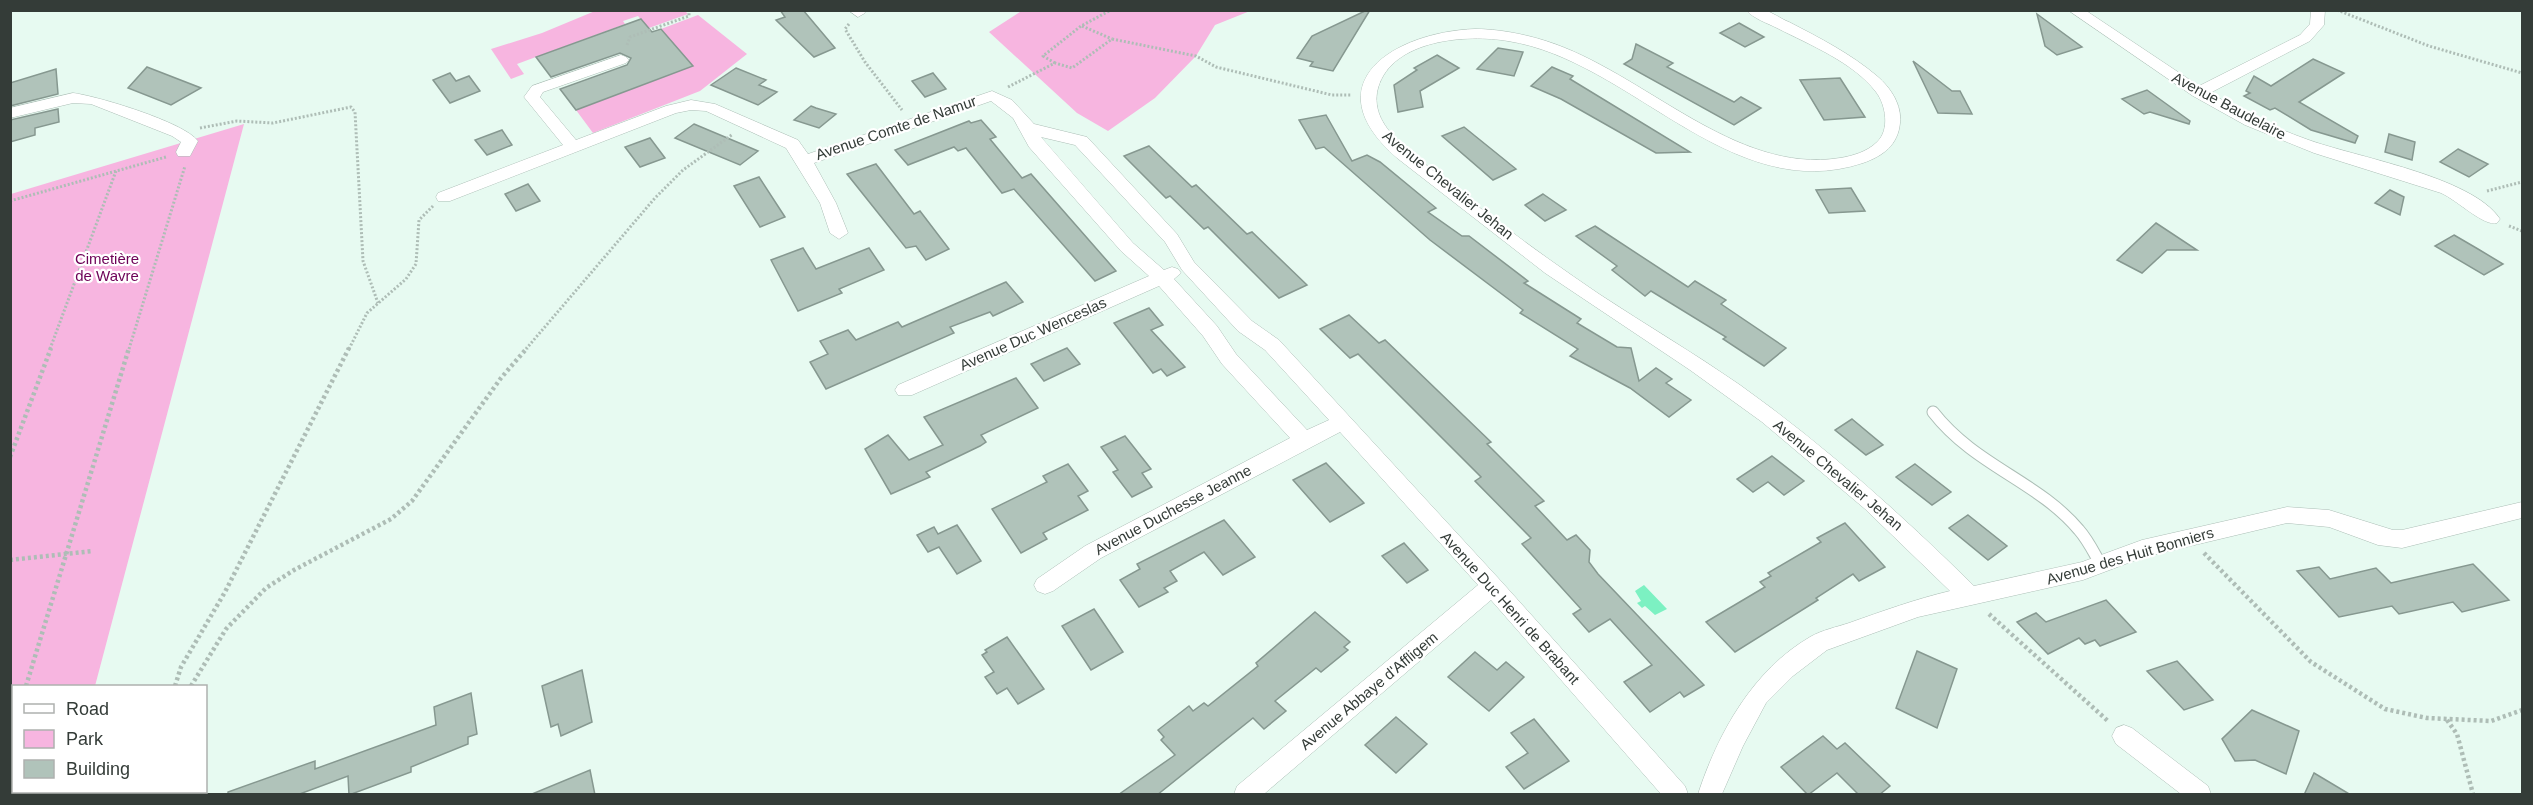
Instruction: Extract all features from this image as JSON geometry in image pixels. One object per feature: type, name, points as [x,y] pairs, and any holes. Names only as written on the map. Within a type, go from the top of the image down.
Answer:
[{"type":"street","points":[[1368,95],[1372,80],[1384,64],[1402,51],[1423,41],[1483,32],[1515,36],[1564,52],[1723,142],[1752,155],[1784,163],[1817,166],[1844,164],[1870,155],[1888,141],[1894,123],[1889,101],[1878,84],[1854,67],[1753,10]]},
{"type":"street","name":"Avenue Baudelaire","points":[[2075,10],[2198,93],[2289,139],[2416,178],[2463,196],[2491,219]]},
{"type":"street","points":[[2198,93],[2305,38],[2317,25],[2318,10]]},
{"type":"street","points":[[574,149],[532,97],[537,89],[621,60]]},
{"type":"street","name":"Avenue Chevalier Jehan","points":[[1368,95],[1367,106],[1374,122],[1387,139],[1463,201],[1588,294],[1698,366],[1795,436],[1918,544],[1969,596]]},
{"type":"street","points":[[992,96],[1005,100],[1030,128],[1035,143],[1127,246],[1162,278],[1210,331],[1229,360],[1304,440],[1342,423]]},
{"type":"street","name":"Avenue Comte de Namur","points":[[444,197],[574,149],[672,109],[690,105],[709,108],[792,144],[804,161],[992,96]]},
{"type":"street","points":[[10,113],[73,98],[94,99],[184,142]]},
{"type":"street","name":"Avenue Duc Henri de Brabant","points":[[1030,128],[1047,136],[1072,137],[1081,141],[1171,238],[1188,266],[1245,326],[1272,345],[1492,586],[1676,795]]},
{"type":"street","points":[[804,161],[828,203],[839,233]]},
{"type":"street","points":[[1162,278],[1188,266]]},
{"type":"street","name":"Avenue Duc Wenceslas","points":[[905,390],[1162,278]]},
{"type":"street","name":"Avenue Duchesse Jeanne","points":[[1045,585],[1093,552],[1304,440]]},
{"type":"street","name":"Avenue des Huit Bonniers","points":[[1710,795],[1733,740],[1758,696],[1785,669],[1819,643],[1918,608],[2083,571],[2142,549],[2287,515],[2311,515],[2343,523],[2365,534],[2386,539],[2402,539],[2523,510]]},
{"type":"street","name":"Avenue Abbaye d'Affligem","points":[[1246,795],[1492,586]]},
{"type":"street","points":[[2124,735],[2199,795]]},
{"type":"lane","points":[[1933,412],[1946,430],[1965,446],[2062,513],[2079,529],[2101,565]]},
{"type":"path","points":[[621,60],[630,37],[689,16],[691,12],[689,10]]},
{"type":"path","points":[[2337,10],[2429,46],[2523,73]]},
{"type":"path","points":[[1110,11],[1082,26],[1043,56],[1055,63],[1072,68],[1112,39]]},
{"type":"path","points":[[857,12],[845,29],[865,62],[912,123]]},
{"type":"path","points":[[1082,26],[1112,39],[1196,56],[1216,67],[1332,95],[1368,95]]},
{"type":"path","points":[[992,96],[1055,63]]},
{"type":"path","points":[[10,201],[116,171],[237,121],[273,123],[351,107],[355,112],[363,261],[378,303]]},
{"type":"path","points":[[192,685],[226,629],[267,588],[294,570],[391,519],[412,501],[501,378],[655,198],[683,170],[748,123]]},
{"type":"path","points":[[27,685],[189,153],[184,142]]},
{"type":"path","points":[[10,457],[116,171]]},
{"type":"path","points":[[2463,196],[2523,182]]},
{"type":"path","points":[[176,685],[181,667],[225,592],[367,313],[406,279],[416,264],[420,220],[444,197]]},
{"type":"path","points":[[2189,538],[2311,662],[2385,709],[2447,720],[2491,722],[2523,710]]},
{"type":"path","points":[[10,560],[93,551]]},
{"type":"path","points":[[1969,596],[2124,735]]},
{"type":"path","points":[[2447,720],[2457,734],[2473,795]]},
{"type":"green space","points":[[684,10],[688,14],[649,28],[638,16],[623,21],[625,24],[517,64],[524,74],[511,79],[491,49],[542,33],[595,11]]},
{"type":"green space","points":[[1023,10],[1250,11],[1215,25],[1196,56],[1155,98],[1108,131],[1077,113],[989,32]]},
{"type":"green space","points":[[698,15],[747,54],[700,91],[593,133],[576,110],[693,66],[661,29]]},
{"type":"green space","name":"Cimetière de Wavre","points":[[244,124],[95,685],[12,685],[12,764],[11,764],[11,194]]},
{"type":"shaded area","points":[[1644,585],[1667,609],[1655,615],[1645,606],[1642,608],[1637,603],[1641,601],[1635,591]]},
{"type":"building","points":[[780,10],[803,10],[835,48],[814,57],[776,20],[785,17]]},
{"type":"building","points":[[1370,10],[1333,71],[1310,66],[1313,62],[1297,58],[1312,36]]},
{"type":"building","points":[[2037,14],[2082,47],[2057,55],[2045,46]]},
{"type":"building","points":[[641,19],[652,32],[661,29],[693,66],[576,110],[560,89],[627,65],[631,58],[620,53],[551,77],[536,57]]},
{"type":"building","points":[[1739,23],[1764,37],[1745,47],[1720,33]]},
{"type":"building","points":[[1636,44],[1673,63],[1667,67],[1734,102],[1741,97],[1761,108],[1734,125],[1624,64],[1632,59]]},
{"type":"building","points":[[1498,48],[1523,52],[1514,76],[1477,69]]},
{"type":"building","points":[[1437,55],[1459,68],[1420,91],[1423,107],[1398,112],[1394,85],[1417,70],[1414,68]]},
{"type":"building","points":[[2313,59],[2344,73],[2299,102],[2358,136],[2355,143],[2311,130],[2275,108],[2270,110],[2244,96],[2250,93],[2246,91],[2254,76],[2271,86]]},
{"type":"building","points":[[1913,61],[1952,91],[1960,91],[1972,114],[1938,113]]},
{"type":"building","points":[[147,67],[201,88],[171,105],[128,88]]},
{"type":"building","points":[[1552,67],[1573,76],[1570,79],[1690,152],[1656,153],[1561,99],[1531,86]]},
{"type":"building","points":[[736,68],[766,80],[759,85],[777,92],[758,105],[711,85]]},
{"type":"building","points":[[56,69],[58,94],[10,106],[10,83]]},
{"type":"building","points":[[450,73],[456,81],[469,76],[480,91],[450,103],[433,80]]},
{"type":"building","points":[[933,73],[946,89],[925,97],[912,81]]},
{"type":"building","points":[[1840,78],[1865,117],[1824,120],[1800,80]]},
{"type":"building","points":[[2147,90],[2190,121],[2189,124],[2150,112],[2144,114],[2122,99]]},
{"type":"building","points":[[811,106],[836,114],[819,128],[794,120]]},
{"type":"building","points":[[58,109],[59,122],[35,128],[35,135],[10,142],[10,120]]},
{"type":"building","points":[[1326,115],[1352,161],[1367,155],[1380,162],[1436,208],[1428,212],[1462,236],[1469,236],[1528,281],[1524,283],[1581,319],[1577,323],[1617,347],[1631,348],[1639,381],[1656,368],[1672,379],[1666,383],[1691,400],[1669,417],[1630,388],[1570,356],[1578,349],[1520,313],[1523,310],[1430,240],[1324,147],[1316,149],[1299,120]]},
{"type":"building","points":[[981,120],[996,137],[990,139],[1022,178],[1031,174],[1116,271],[1095,281],[1014,189],[1002,193],[966,148],[958,151],[954,147],[908,165],[895,150],[969,121],[971,123]]},
{"type":"building","points":[[694,124],[758,151],[740,165],[675,138]]},
{"type":"building","points":[[1464,127],[1516,169],[1493,180],[1442,136]]},
{"type":"building","points":[[502,130],[512,145],[487,155],[475,140]]},
{"type":"building","points":[[2389,134],[2415,142],[2412,160],[2385,152]]},
{"type":"building","points":[[650,138],[665,158],[640,167],[625,147]]},
{"type":"building","points":[[1149,146],[1192,187],[1196,185],[1247,234],[1252,232],[1307,285],[1279,298],[1208,227],[1204,229],[1170,196],[1166,198],[1124,156]]},
{"type":"building","points":[[2458,149],[2488,164],[2469,177],[2440,162]]},
{"type":"building","points":[[876,164],[914,214],[920,211],[949,249],[926,260],[916,246],[906,248],[847,174]]},
{"type":"building","points":[[759,177],[785,217],[760,227],[734,186]]},
{"type":"building","points":[[528,184],[540,201],[516,211],[505,194]]},
{"type":"building","points":[[1851,188],[1865,211],[1829,213],[1816,190]]},
{"type":"building","points":[[2390,190],[2404,197],[2400,215],[2375,203]]},
{"type":"building","points":[[1543,194],[1566,210],[1545,221],[1525,205]]},
{"type":"building","points":[[2156,223],[2197,250],[2167,250],[2142,273],[2117,260]]},
{"type":"building","points":[[1595,226],[1688,287],[1695,281],[1726,300],[1721,304],[1786,348],[1764,366],[1723,339],[1726,337],[1651,291],[1645,296],[1612,270],[1617,266],[1576,236]]},
{"type":"building","points":[[2454,235],[2503,264],[2484,275],[2435,246]]},
{"type":"building","points":[[803,248],[816,269],[869,248],[884,270],[839,289],[842,293],[798,311],[771,260]]},
{"type":"building","points":[[1006,282],[1023,302],[993,316],[990,312],[950,327],[954,333],[826,389],[810,362],[828,354],[820,341],[848,330],[856,340],[898,322],[902,327]]},
{"type":"building","points":[[1149,308],[1163,325],[1151,330],[1185,367],[1167,376],[1161,369],[1153,373],[1114,323]]},
{"type":"building","points":[[1349,315],[1379,343],[1385,340],[1491,442],[1487,444],[1544,501],[1535,506],[1567,540],[1576,535],[1590,550],[1589,562],[1598,574],[1704,685],[1684,697],[1680,692],[1650,712],[1624,682],[1652,665],[1610,619],[1589,632],[1573,614],[1581,609],[1522,544],[1531,538],[1475,481],[1481,477],[1358,354],[1350,358],[1320,329]]},
{"type":"building","points":[[1067,348],[1080,364],[1044,381],[1031,364]]},
{"type":"building","points":[[1016,378],[1038,408],[981,435],[986,442],[980,446],[926,472],[930,477],[891,494],[865,449],[888,435],[909,460],[943,445],[924,417]]},
{"type":"building","points":[[1852,419],[1883,445],[1866,455],[1835,430]]},
{"type":"building","points":[[1125,436],[1151,469],[1142,473],[1152,487],[1132,497],[1113,472],[1118,470],[1101,447]]},
{"type":"building","points":[[1772,456],[1804,481],[1784,495],[1768,482],[1753,492],[1737,479]]},
{"type":"building","points":[[1326,463],[1364,503],[1330,522],[1293,480]]},
{"type":"building","points":[[1068,464],[1088,491],[1078,496],[1088,510],[1043,533],[1047,539],[1021,553],[992,509],[1047,482],[1043,476]]},
{"type":"building","points":[[1915,464],[1951,492],[1932,505],[1896,477]]},
{"type":"building","points":[[1968,515],[2007,546],[1988,560],[1949,528]]},
{"type":"building","points":[[1224,520],[1255,557],[1223,575],[1204,552],[1170,571],[1177,581],[1164,588],[1168,592],[1139,607],[1120,580],[1140,569],[1137,564]]},
{"type":"building","points":[[1845,523],[1885,567],[1859,581],[1853,574],[1816,598],[1818,600],[1735,652],[1706,622],[1765,587],[1760,582],[1771,576],[1768,573],[1821,542],[1817,538]]},
{"type":"building","points":[[957,525],[981,561],[957,574],[939,547],[928,552],[917,535],[934,527],[938,534]]},
{"type":"building","points":[[1404,543],[1428,570],[1407,583],[1382,556]]},
{"type":"building","points":[[2473,564],[2509,600],[2462,612],[2453,602],[2399,614],[2392,606],[2339,617],[2297,571],[2319,567],[2330,579],[2376,568],[2391,583]]},
{"type":"building","points":[[2106,600],[2136,632],[2100,646],[2095,640],[2085,644],[2079,638],[2048,654],[2017,622],[2036,613],[2046,622]]},
{"type":"building","points":[[1094,609],[1123,652],[1091,670],[1062,626]]},
{"type":"building","points":[[1315,612],[1350,642],[1344,647],[1348,650],[1321,672],[1316,668],[1275,701],[1286,711],[1264,729],[1253,718],[1157,795],[1118,795],[1175,755],[1161,740],[1164,737],[1158,730],[1189,706],[1193,711],[1204,703],[1208,706],[1258,666],[1256,663]]},
{"type":"building","points":[[1007,637],[1044,689],[1018,704],[1007,688],[997,694],[985,677],[994,672],[982,655],[987,652],[985,650]]},
{"type":"building","points":[[1917,651],[1957,669],[1937,728],[1896,708]]},
{"type":"building","points":[[1475,652],[1497,670],[1506,662],[1524,677],[1489,711],[1448,677]]},
{"type":"building","points":[[2177,661],[2213,700],[2184,710],[2147,671]]},
{"type":"building","points":[[582,670],[592,722],[561,736],[558,724],[551,727],[542,686]]},
{"type":"building","points":[[471,693],[477,734],[468,737],[468,744],[411,767],[411,772],[349,795],[348,776],[297,795],[228,795],[228,792],[315,761],[315,769],[436,725],[434,707]]},
{"type":"building","points":[[2252,710],[2299,731],[2286,774],[2255,760],[2235,761],[2222,739]]},
{"type":"building","points":[[1396,717],[1427,744],[1396,773],[1365,745]]},
{"type":"building","points":[[1534,719],[1569,761],[1524,789],[1506,767],[1528,753],[1511,733]]},
{"type":"building","points":[[1823,736],[1837,749],[1845,743],[1890,786],[1879,795],[1859,795],[1837,773],[1808,795],[1781,767]]},
{"type":"building","points":[[590,770],[595,795],[532,795],[532,794]]},
{"type":"building","points":[[2314,773],[2351,795],[2304,795]]}]
